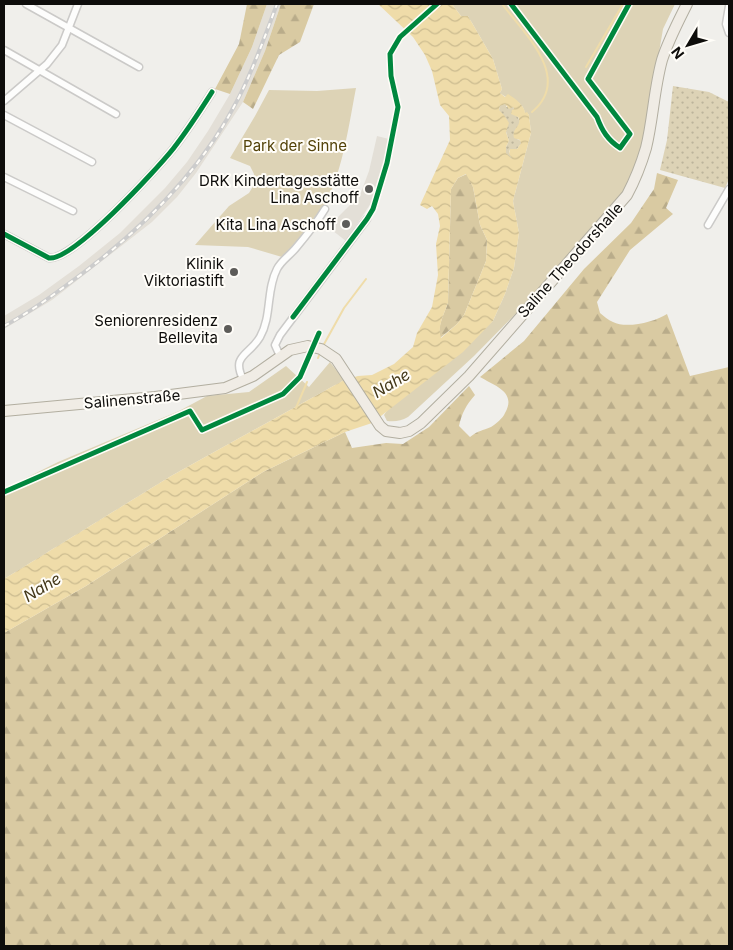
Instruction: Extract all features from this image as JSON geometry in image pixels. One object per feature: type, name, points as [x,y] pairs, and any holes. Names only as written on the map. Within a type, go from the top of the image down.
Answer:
[{"type":"main road","name":"Saline Theodorshalle","points":[[308,346],[321,349],[336,359],[383,428],[400,432],[409,431],[434,411],[469,376],[627,195],[636,177],[646,147],[662,58],[687,4]]},
{"type":"main road","name":"Salinenstraße","points":[[4,411],[225,388],[257,374],[290,350],[308,346]]},
{"type":"street","points":[[26,4],[139,67]]},
{"type":"street","points":[[4,101],[40,71],[62,44],[78,4]]},
{"type":"street","points":[[729,6],[726,24],[729,33]]},
{"type":"street","points":[[4,50],[116,114]]},
{"type":"street","points":[[4,234],[49,258],[55,258],[64,253],[101,224],[150,176],[174,148],[212,92]]},
{"type":"street","points":[[4,115],[92,162]]},
{"type":"street","points":[[4,176],[73,211]]},
{"type":"street","points":[[708,225],[729,189]]},
{"type":"street","points":[[244,381],[239,372],[240,359],[260,337],[267,320],[269,298],[277,269],[313,228],[325,209]]},
{"type":"street","points":[[280,356],[274,345],[280,335],[367,219]]},
{"type":"shaded area","points":[[267,4],[281,4],[265,51],[243,102],[196,173],[177,197],[152,222],[52,300],[4,329],[4,316],[39,295],[120,233],[165,188],[187,162],[230,94],[252,47]]},
{"type":"shaded area","name":"DRK Kindertagesstätte Lina Aschoff","points":[[377,136],[389,139],[379,183],[371,203],[346,241],[328,227],[360,195],[369,171]]},
{"type":"green space","points":[[247,4],[267,4],[252,47],[230,94],[215,89],[239,44]]},
{"type":"green space","points":[[281,4],[314,4],[300,42],[279,55],[253,109],[243,102],[265,51]]},
{"type":"green space","points":[[452,4],[675,4],[663,29],[643,146],[624,193],[551,278],[474,356],[408,417],[398,421],[387,421],[384,415],[388,409],[493,321],[514,268],[519,233],[513,201],[531,133],[529,115],[525,114],[524,109],[519,103],[500,93],[502,89],[493,59],[468,16],[461,16]]},
{"type":"green space","points":[[673,86],[709,92],[729,102],[729,179],[725,188],[660,170],[667,140]]},
{"type":"green space","name":"Park der Sinne","points":[[356,88],[342,160],[330,194],[312,226],[282,257],[248,247],[195,245],[229,206],[249,193],[252,188],[254,174],[250,166],[230,158],[269,90],[317,91]]},
{"type":"green space","points":[[505,103],[507,104],[506,107],[513,107],[520,122],[517,139],[521,143],[517,149],[510,149],[509,152],[512,160],[505,153],[509,141],[499,110],[500,106]]},
{"type":"green space","points":[[657,173],[678,180],[666,208],[673,214],[630,250],[597,302],[600,313],[609,320],[619,324],[640,324],[667,314],[690,376],[729,367],[729,946],[4,946],[4,633],[86,586],[263,472],[345,432],[352,448],[386,443],[403,444],[429,427],[469,386],[475,395],[465,409],[459,426],[470,437],[493,426],[504,415],[508,406],[508,400],[503,391],[480,377],[524,341],[584,269],[631,223],[654,189]]},
{"type":"green space","points":[[467,174],[473,187],[480,225],[487,240],[486,261],[464,315],[457,324],[440,338],[440,325],[448,303],[451,189],[458,178]]},
{"type":"green space","points":[[330,362],[344,380],[171,476],[4,579],[4,489],[58,462],[179,411],[207,396],[249,392],[286,366],[309,387]]},
{"type":"water","name":"Nahe","points":[[378,4],[452,4],[461,16],[468,16],[493,59],[502,89],[500,93],[505,97],[508,94],[514,98],[525,110],[525,113],[527,112],[529,115],[531,133],[513,201],[519,233],[514,268],[493,321],[463,352],[372,423],[345,432],[263,472],[86,586],[4,633],[4,579],[171,476],[344,380],[372,375],[394,364],[413,347],[417,333],[432,307],[438,275],[436,244],[440,226],[438,214],[432,206],[427,209],[420,205],[450,140],[449,116],[440,105],[432,71],[425,55],[413,37]],"holes":[[[505,104],[509,109],[513,107],[514,109],[511,114],[518,117],[519,120],[514,132],[514,138],[520,140],[521,143],[517,149],[510,149],[509,154],[512,159],[506,153],[509,141],[506,132],[509,123],[499,110],[500,106]],[[466,174],[473,187],[480,225],[487,240],[486,261],[464,315],[441,338],[440,325],[448,303],[451,189],[458,178]]]},
{"type":"waterway","points":[[502,4],[532,42],[541,56],[546,71],[548,85],[543,99],[532,112]]},
{"type":"waterway","points":[[586,67],[623,4]]},
{"type":"waterway","points":[[323,346],[344,308],[366,279]]},
{"type":"waterway","points":[[318,358],[320,353]]},
{"type":"waterway","points":[[296,408],[307,382]]},
{"type":"railway","points":[[4,326],[27,313],[90,268],[140,226],[184,179],[204,154],[238,99],[254,64],[277,4]]},
{"type":"cycle path","points":[[293,317],[373,209],[387,163],[398,107],[391,76],[390,54],[400,37],[437,4]]},
{"type":"cycle path","points":[[511,4],[597,117],[606,135],[620,148],[630,134],[588,79],[629,4]]},
{"type":"cycle path","points":[[4,234],[49,258],[61,255],[76,245],[114,213],[164,160],[212,92]]},
{"type":"cycle path","points":[[4,492],[190,411],[202,430],[283,394],[300,377],[319,333]]},
{"type":"place","name":"DRK Kindertagesstätte Lina Aschoff","points":[[369,189]]},
{"type":"place","name":"Kita Lina Aschoff","points":[[346,224]]},
{"type":"place","name":"Klinik Viktoriastift","points":[[234,272]]},
{"type":"place","name":"Seniorenresidenz Bellevita","points":[[228,329]]}]
